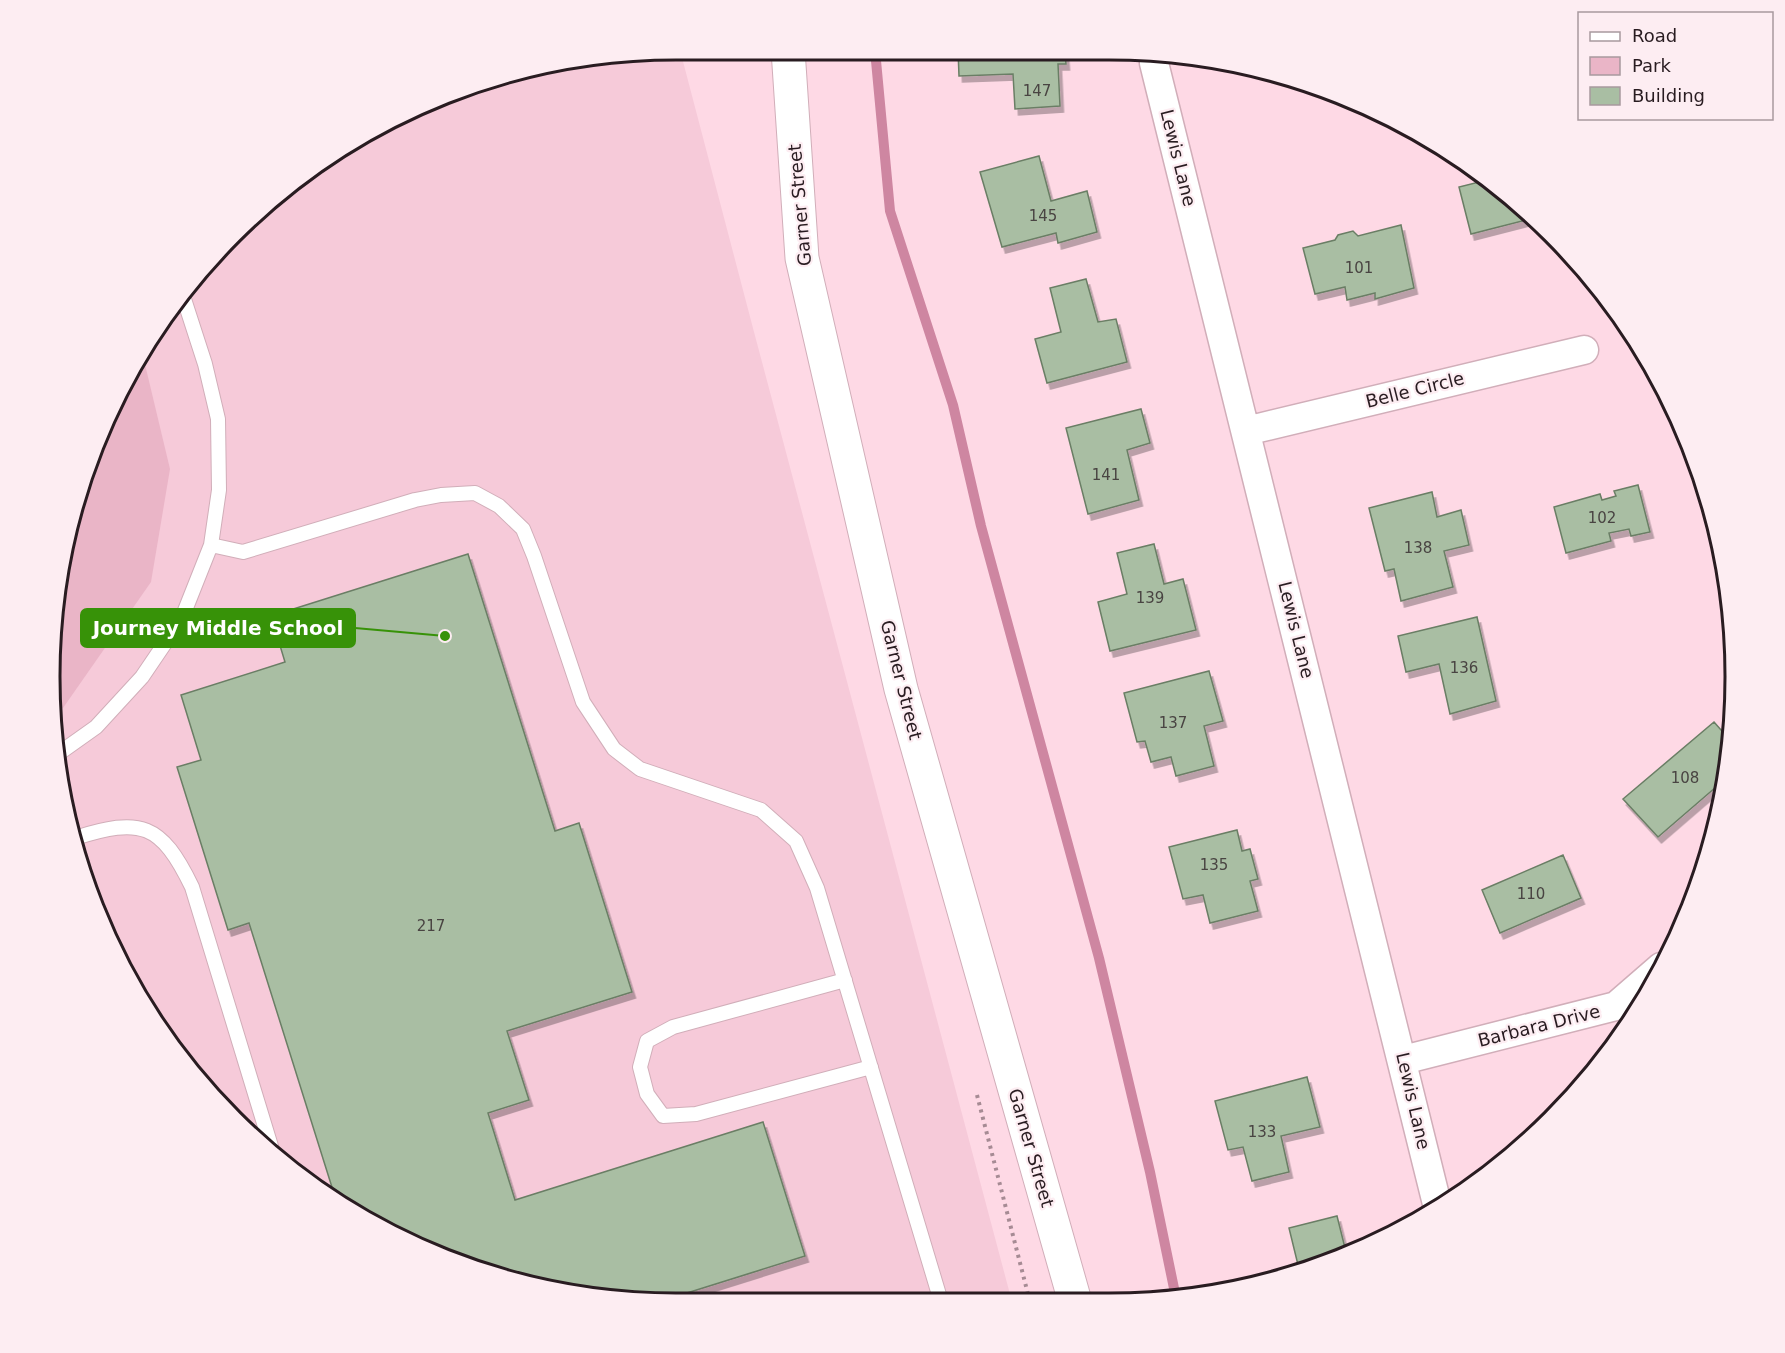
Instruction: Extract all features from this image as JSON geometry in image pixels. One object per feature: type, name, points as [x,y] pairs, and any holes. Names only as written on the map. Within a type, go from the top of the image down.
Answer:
[{"type":"street","name":"Garner Street","points":[[789,60],[802,258],[901,689],[1073,1293]]},
{"type":"street","name":"Lewis Lane","points":[[1154,62],[1436,1198]]},
{"type":"street","name":"Belle Circle","points":[[1246,431],[1584,350]]},
{"type":"street","name":"Barbara Drive","points":[[1403,1060],[1616,1006],[1643,982]]},
{"type":"lane","points":[[64,750],[96,727],[142,677],[183,618],[211,545],[219,490],[218,419],[205,364],[185,303]]},
{"type":"lane","points":[[211,545],[243,552],[415,500],[441,495],[475,494],[499,506],[523,529],[583,702],[614,749],[640,769],[761,810],[796,841],[817,888],[936,1293]]},
{"type":"lane","points":[[81,836],[107,828],[135,826],[162,839],[179,860],[192,887],[269,1139]]},
{"type":"lane","points":[[845,980],[673,1027],[647,1041],[640,1067],[647,1094],[663,1116],[696,1114],[871,1066]]},
{"type":"shaded area","points":[[683,60],[1010,1293],[676,1293],[596,1288],[517,1272],[441,1246],[404,1229],[368,1210],[301,1166],[241,1112],[187,1052],[143,985],[124,949],[107,912],[81,836],[65,757],[61,717],[61,636],[72,556],[93,478],[107,441],[143,368],[187,301],[241,241],[301,187],[368,143],[441,107],[478,93],[517,81],[596,65]]},
{"type":"green space","points":[[145,365],[170,469],[151,582],[61,709],[61,636],[65,596],[81,517],[107,441]]},
{"type":"building","points":[[958,60],[1066,60],[1066,64],[1058,64],[1060,106],[1015,109],[1013,74],[959,76]]},
{"type":"building","points":[[1039,156],[1051,201],[1087,191],[1097,232],[1058,243],[1056,233],[1002,247],[980,172]]},
{"type":"building","points":[[1477,182],[1523,221],[1471,234],[1459,187]]},
{"type":"building","points":[[1401,225],[1414,288],[1375,299],[1375,293],[1347,300],[1345,287],[1315,294],[1303,248],[1335,240],[1338,235],[1353,231],[1358,236]]},
{"type":"building","points":[[1086,279],[1098,322],[1116,319],[1127,362],[1047,383],[1035,339],[1061,332],[1050,288]]},
{"type":"building","points":[[1141,409],[1150,443],[1127,450],[1139,500],[1088,514],[1066,428]]},
{"type":"building","points":[[1638,485],[1650,532],[1631,536],[1629,529],[1609,533],[1611,541],[1566,553],[1554,507],[1600,494],[1602,500],[1616,496],[1614,491]]},
{"type":"building","points":[[1432,492],[1437,517],[1461,510],[1469,545],[1444,551],[1453,587],[1401,601],[1394,569],[1385,571],[1369,508]]},
{"type":"building","points":[[1154,544],[1164,584],[1183,579],[1196,630],[1110,651],[1098,602],[1127,594],[1117,553]]},
{"type":"building","points":[[468,554],[555,831],[579,823],[632,992],[507,1031],[529,1100],[488,1113],[515,1200],[763,1122],[805,1256],[687,1293],[596,1288],[517,1272],[441,1246],[368,1210],[332,1188],[249,923],[228,930],[177,767],[201,760],[181,695],[285,662],[271,616]]},
{"type":"building","points":[[1477,617],[1496,701],[1450,714],[1439,664],[1406,672],[1398,636]]},
{"type":"building","points":[[1209,671],[1223,721],[1204,726],[1214,766],[1176,776],[1171,757],[1151,762],[1145,741],[1137,742],[1124,693]]},
{"type":"building","points":[[1714,722],[1723,732],[1715,788],[1658,837],[1623,799]]},
{"type":"building","points":[[1237,830],[1242,851],[1250,849],[1258,879],[1250,881],[1258,911],[1210,923],[1203,895],[1183,899],[1169,847]]},
{"type":"building","points":[[1563,855],[1581,898],[1500,933],[1482,890]]},
{"type":"building","points":[[1307,1077],[1320,1127],[1281,1136],[1289,1172],[1252,1181],[1243,1147],[1228,1150],[1215,1101]]},
{"type":"building","points":[[1337,1216],[1344,1246],[1298,1263],[1289,1228]]},
{"type":"waterway","points":[[876,60],[890,211],[953,405],[981,526],[1099,958],[1150,1172],[1174,1289]]},
{"type":"place","name":"Journey Middle School","points":[[445,636]]}]
